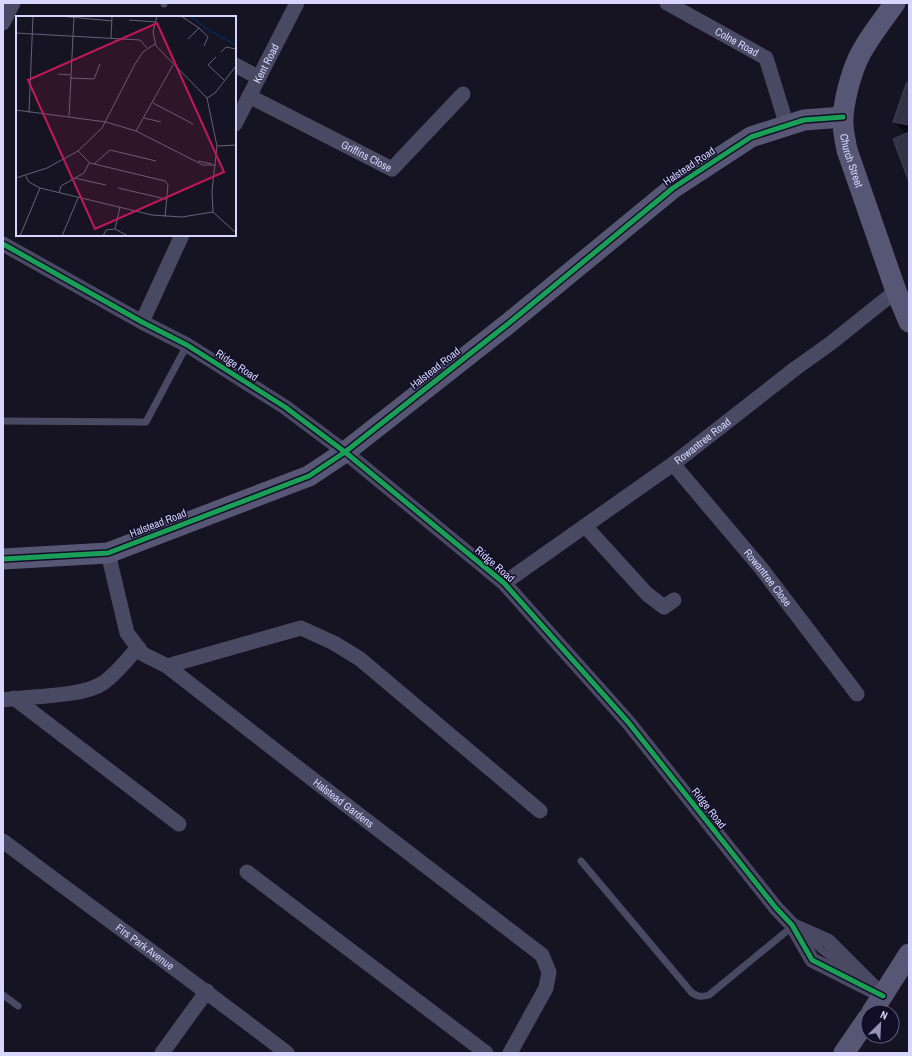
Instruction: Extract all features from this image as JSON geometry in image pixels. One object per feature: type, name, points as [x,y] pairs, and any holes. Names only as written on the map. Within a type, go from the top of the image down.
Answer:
[{"type":"street","points":[[3,23],[13,3]]},
{"type":"street","name":"Kent Road","points":[[236,122],[297,3]]},
{"type":"street","name":"Colne Road","points":[[667,3],[766,58],[787,126]]},
{"type":"street","name":"Church Street","points":[[895,3],[864,47],[855,67],[843,117],[847,150],[896,291],[909,322]]},
{"type":"street","points":[[236,66],[258,77]]},
{"type":"street","name":"Griffins Close","points":[[249,96],[392,169],[463,94]]},
{"type":"street","name":"Halstead Road","points":[[3,559],[108,553],[309,476],[345,452],[509,322],[673,188],[751,137],[804,120],[843,117]]},
{"type":"street","points":[[142,322],[182,236]]},
{"type":"street","name":"Ridge Road","points":[[3,244],[142,322],[187,345],[284,407],[345,452],[504,584],[628,722],[776,908],[792,925],[812,960],[878,1004]]},
{"type":"street","name":"Rowantree Road","points":[[504,584],[673,464],[896,291]]},
{"type":"street","name":"Rowantree Close","points":[[673,464],[761,568],[857,694]]},
{"type":"street","points":[[585,526],[647,594],[664,607],[674,600]]},
{"type":"street","name":"Halstead Gardens","points":[[108,553],[128,633],[143,654],[167,666],[542,955],[549,972],[546,988],[510,1053]]},
{"type":"street","points":[[167,666],[301,628],[334,643],[360,659],[540,811]]},
{"type":"street","points":[[8,699],[82,691],[102,684],[119,669],[138,647]]},
{"type":"street","points":[[8,699],[179,824]]},
{"type":"street","name":"Firs Park Avenue","points":[[3,841],[122,931],[206,991],[287,1053]]},
{"type":"street","points":[[247,872],[486,1053]]},
{"type":"street","name":"Ridge Road","points":[[792,925],[828,941],[878,1004]]},
{"type":"street","points":[[878,1004],[909,954]]},
{"type":"street","points":[[162,1053],[206,991]]},
{"type":"street","points":[[844,1053],[860,1030]]},
{"type":"lane","points":[[3,421],[146,422],[187,345]]},
{"type":"lane","points":[[581,861],[695,995],[702,997],[709,995],[792,925]]},
{"type":"lane","points":[[3,995],[18,1006]]},
{"type":"building","points":[[909,80],[909,125],[893,122],[906,84]]},
{"type":"building","points":[[909,132],[909,182],[893,139]]},
{"type":"cycle path","points":[[3,559],[108,553],[309,476],[345,452],[509,323],[673,188],[751,137],[804,120],[843,117]]},
{"type":"cycle path","points":[[3,244],[142,322],[187,345],[285,407],[345,452],[504,583],[628,722],[776,908],[792,925],[812,960],[883,996]]}]
